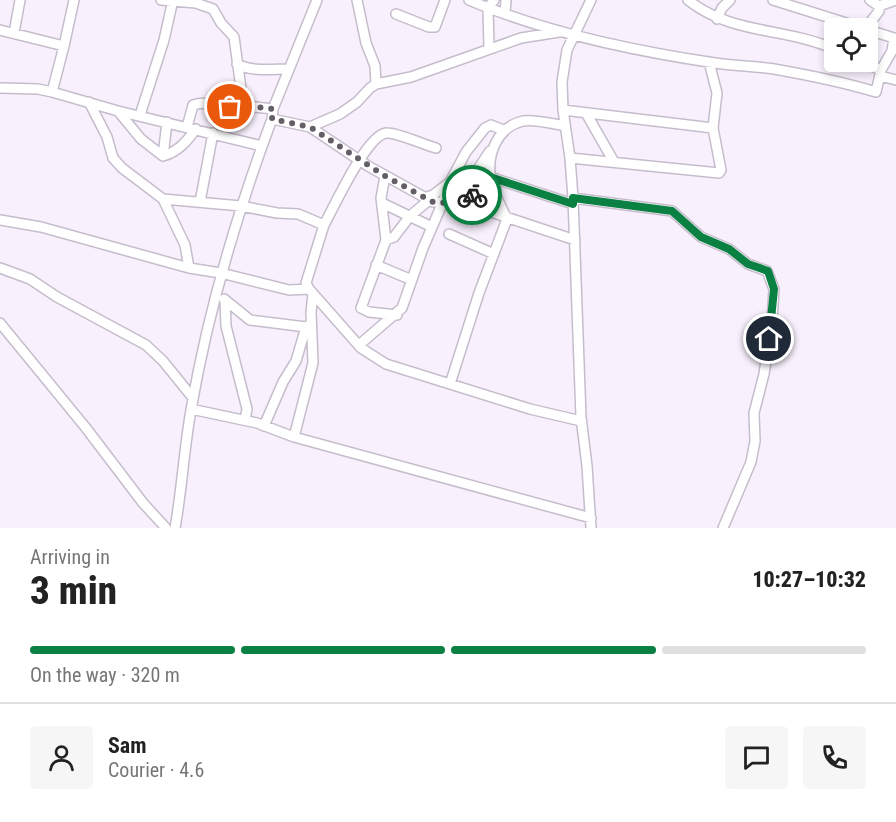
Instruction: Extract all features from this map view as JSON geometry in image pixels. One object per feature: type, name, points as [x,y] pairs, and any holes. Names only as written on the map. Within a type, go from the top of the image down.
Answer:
[{"type":"street","points":[[14,33],[20,0]]},
{"type":"street","points":[[52,92],[74,0]]},
{"type":"street","points":[[161,0],[196,3],[213,9],[221,23],[234,37],[243,103]]},
{"type":"street","points":[[140,115],[164,40],[173,0]]},
{"type":"street","points":[[245,420],[246,409],[221,297],[221,273],[273,114],[316,0]]},
{"type":"street","points":[[357,0],[366,43],[375,66],[376,84]]},
{"type":"street","points":[[396,14],[429,27],[435,27],[445,0]]},
{"type":"street","points":[[469,0],[516,18],[573,34],[709,62],[773,69],[876,92],[880,73],[892,51],[895,35],[878,31]]},
{"type":"street","points":[[489,49],[488,8],[495,0]]},
{"type":"street","points":[[505,14],[506,0]]},
{"type":"street","points":[[688,0],[703,12],[737,26],[799,37],[824,46]]},
{"type":"street","points":[[717,19],[722,8],[730,0]]},
{"type":"street","points":[[774,0],[833,18]]},
{"type":"street","points":[[870,0],[879,6]]},
{"type":"street","points":[[879,6],[896,0]]},
{"type":"street","points":[[191,409],[245,420],[294,437],[591,523],[581,421],[573,201],[562,82],[567,50],[588,2]]},
{"type":"street","points":[[874,18],[879,11],[879,6]]},
{"type":"street","points":[[516,18],[521,38]]},
{"type":"street","points":[[0,30],[64,46]]},
{"type":"street","points":[[310,127],[340,114],[376,84],[411,77],[521,38],[561,31]]},
{"type":"street","points":[[570,158],[720,173],[713,128],[717,93],[709,62]]},
{"type":"street","points":[[237,64],[254,69],[289,69]]},
{"type":"street","points":[[880,73],[896,80]]},
{"type":"street","points":[[225,107],[240,83]]},
{"type":"street","points":[[0,88],[38,89],[52,92],[118,111],[262,146]]},
{"type":"street","points":[[89,102],[107,137],[113,158],[122,168],[163,199],[185,245],[189,268]]},
{"type":"street","points":[[163,156],[181,146],[191,128],[194,105],[199,103],[225,107],[243,103],[310,127],[385,176],[438,203],[482,190],[491,181]]},
{"type":"street","points":[[563,110],[713,128]]},
{"type":"street","points":[[118,111],[141,139],[163,156]]},
{"type":"street","points":[[586,113],[614,162]]},
{"type":"street","points":[[359,345],[397,315],[402,308],[432,227],[449,201],[476,172],[504,130],[524,121],[565,126]]},
{"type":"street","points":[[163,156],[167,122]]},
{"type":"street","points":[[386,240],[394,237],[427,199],[450,182],[466,152],[485,128],[491,125],[504,130]]},
{"type":"street","points":[[200,202],[213,133]]},
{"type":"street","points":[[436,148],[386,133],[358,159],[324,225],[306,283],[311,292],[359,345],[386,364],[530,409],[581,421]]},
{"type":"street","points":[[450,384],[479,293],[507,219],[491,181],[492,149]]},
{"type":"street","points":[[385,176],[382,203],[386,240],[361,308],[369,312],[397,315]]},
{"type":"street","points":[[491,181],[573,201],[672,211],[701,237],[729,249],[748,264],[763,269],[769,274],[774,289],[772,321],[764,374],[754,413],[755,441],[751,462],[723,528]]},
{"type":"street","points":[[449,201],[450,182]]},
{"type":"street","points":[[163,199],[298,214],[324,225]]},
{"type":"street","points":[[449,201],[575,240]]},
{"type":"street","points":[[382,203],[432,227]]},
{"type":"street","points":[[0,220],[41,227],[189,268],[221,273],[289,290],[311,292]]},
{"type":"street","points":[[449,234],[494,254]]},
{"type":"street","points":[[376,265],[412,279]]},
{"type":"street","points":[[0,268],[30,279],[57,297],[146,345],[163,361],[194,398]]},
{"type":"street","points":[[294,437],[314,363],[309,326],[311,292]]},
{"type":"street","points":[[175,528],[191,409],[221,297]]},
{"type":"street","points":[[221,297],[250,320],[309,326]]},
{"type":"street","points":[[0,323],[86,428],[142,503],[166,528]]},
{"type":"street","points":[[264,426],[283,382],[296,361],[309,326]]},
{"type":"way so far","points":[[230,107],[243,103],[246,106],[260,109],[273,109],[272,119],[310,127],[385,176],[433,202],[455,201],[472,195]]},
{"type":"route","points":[[472,195],[492,184],[490,177],[573,204],[573,198],[672,211],[678,219],[701,237],[729,249],[748,264],[768,271],[774,289],[769,339]]}]
